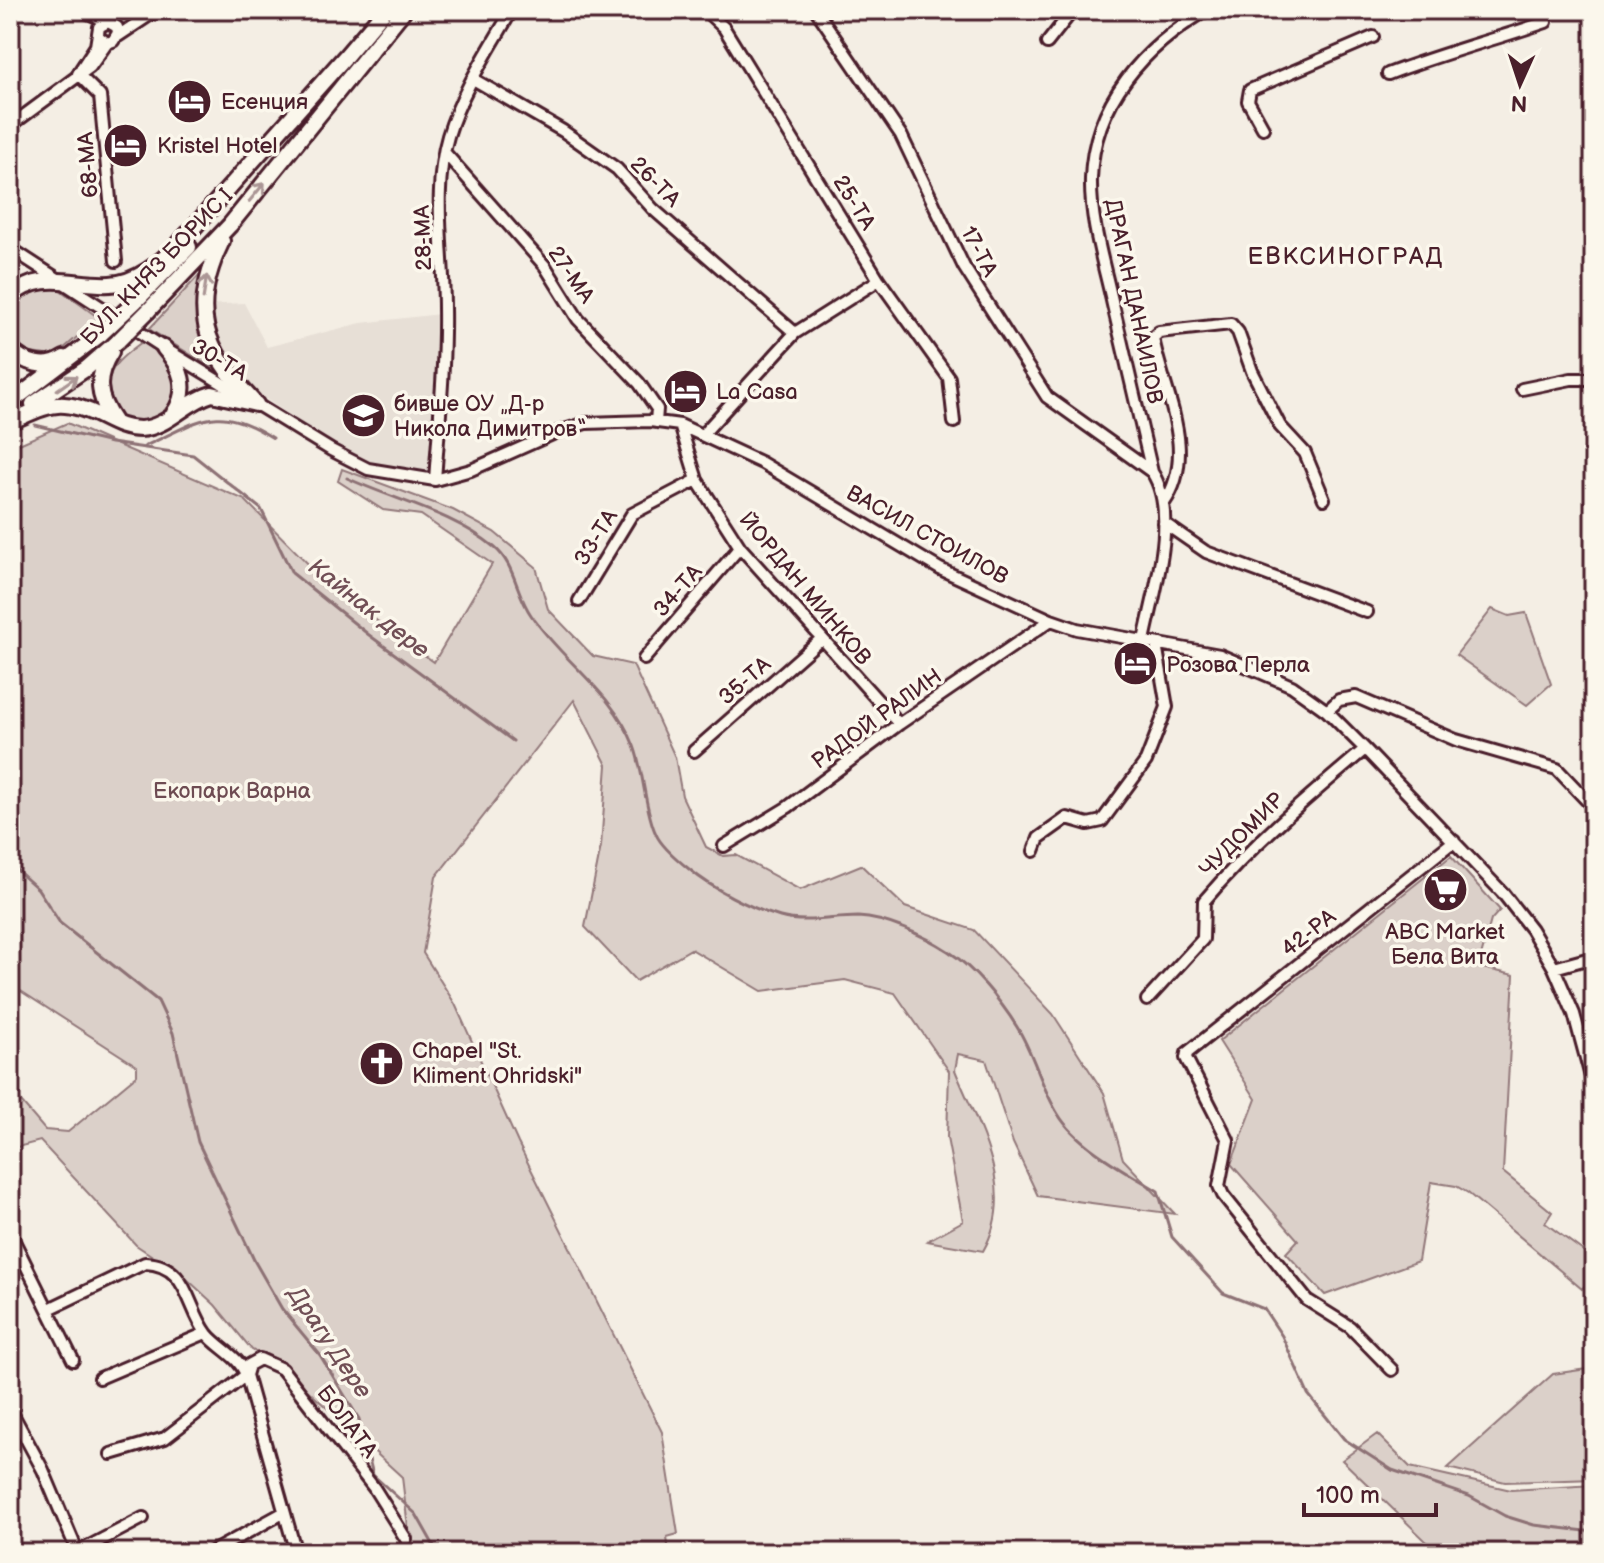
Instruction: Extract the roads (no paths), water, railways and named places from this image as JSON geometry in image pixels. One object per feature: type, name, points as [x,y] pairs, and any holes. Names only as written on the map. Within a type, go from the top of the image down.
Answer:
[{"type":"highway","name":"БУЛ. КНЯЗ БОРИС I","points":[[10,403],[101,334],[204,230],[385,10]]},
{"type":"highway","name":"БУЛ. КНЯЗ БОРИС I","points":[[10,420],[87,368],[148,311],[230,225],[404,10]]},
{"type":"highway","points":[[10,297],[34,282],[59,278],[113,284],[133,279],[167,256],[345,57]]},
{"type":"highway","points":[[230,225],[208,273],[203,301],[205,322],[220,363],[256,404]]},
{"type":"highway","points":[[10,349],[30,363],[53,364],[101,334]]},
{"type":"highway","points":[[116,424],[103,404],[99,387],[102,368],[119,340]]},
{"type":"highway","points":[[164,348],[177,363],[183,382],[181,400],[174,413]]},
{"type":"highway","points":[[10,420],[40,408],[64,403],[82,407],[116,424],[148,428],[212,394],[256,404]]},
{"type":"street","points":[[82,10],[110,23],[118,30],[118,36]]},
{"type":"street","points":[[82,10],[102,37]]},
{"type":"street","points":[[102,37],[118,36],[157,10]]},
{"type":"street","name":"28-МА","points":[[435,480],[445,311],[441,191],[445,153],[448,136],[473,79],[512,10]]},
{"type":"street","name":"25-ТА","points":[[705,10],[724,28],[879,280],[949,378],[954,422]]},
{"type":"street","name":"17-ТА","points":[[816,10],[901,135],[964,267],[1047,397],[1152,472]]},
{"type":"street","points":[[1047,43],[1073,10]]},
{"type":"street","name":"ДРАГАН ДАНАИЛОВ","points":[[1144,641],[1164,523],[1164,503],[1161,486],[1152,472],[1095,227],[1091,179],[1093,157],[1109,106],[1138,63],[1181,26],[1207,10]]},
{"type":"street","points":[[110,23],[144,17]]},
{"type":"street","points":[[1388,74],[1445,52],[1546,22]]},
{"type":"street","points":[[10,123],[90,67],[110,23]]},
{"type":"street","points":[[1263,128],[1248,101],[1250,90],[1373,37]]},
{"type":"street","name":"68-МА","points":[[78,74],[100,96],[116,261]]},
{"type":"street","name":"26-ТА","points":[[473,79],[563,131],[617,169],[653,209],[795,333]]},
{"type":"street","name":"27-МА","points":[[445,153],[545,266],[578,319],[639,383],[657,409],[656,422]]},
{"type":"street","name":"30-ТА","points":[[10,248],[256,404]]},
{"type":"street","points":[[704,433],[795,333],[879,280]]},
{"type":"street","points":[[1164,503],[1177,485],[1179,462],[1175,419],[1153,338],[1156,333],[1170,330],[1231,324],[1238,332],[1252,371],[1280,426],[1305,453],[1324,499]]},
{"type":"street","points":[[1522,389],[1571,379],[1594,379]]},
{"type":"street","name":"ВАСИЛ СТОИЛОВ","points":[[256,404],[368,469],[435,480],[471,470],[555,433],[586,423],[656,422],[680,425],[704,433],[940,569],[1051,620],[1220,655],[1292,686],[1327,711],[1513,906],[1554,968],[1574,1014],[1594,1088]]},
{"type":"street","name":"ЙОРДАН МИНКОВ","points":[[680,425],[697,480],[740,547],[899,724]]},
{"type":"street","name":"33-ТА","points":[[579,601],[632,514],[697,480]]},
{"type":"street","points":[[1164,523],[1206,552],[1235,560],[1367,612]]},
{"type":"street","name":"34-ТА","points":[[644,659],[740,547]]},
{"type":"street","name":"РАДОЙ РАЛИН","points":[[724,846],[788,807],[899,724],[1051,620]]},
{"type":"street","name":"35-ТА","points":[[694,751],[821,639]]},
{"type":"street","points":[[1034,851],[1039,838],[1067,818],[1088,824],[1102,821],[1146,761],[1167,707],[1156,644]]},
{"type":"street","points":[[1327,711],[1339,700],[1356,697],[1456,740],[1557,769],[1594,808]]},
{"type":"street","name":"ЧУДОМИР","points":[[1147,1000],[1198,948],[1205,930],[1204,901],[1227,874],[1274,825],[1365,749]]},
{"type":"street","points":[[1583,797],[1594,787]]},
{"type":"street","name":"42-РА","points":[[1392,1370],[1350,1327],[1307,1300],[1223,1195],[1219,1186],[1228,1140],[1186,1064],[1187,1053],[1454,841]]},
{"type":"street","points":[[1554,968],[1594,957]]},
{"type":"street","points":[[10,1233],[73,1360]]},
{"type":"street","points":[[49,1309],[145,1263],[158,1264],[183,1283],[206,1333],[246,1375],[296,1553]]},
{"type":"street","points":[[100,1378],[206,1333]]},
{"type":"street","name":"БОЛАТА","points":[[246,1375],[249,1365],[260,1359],[282,1369],[374,1488],[406,1539]]},
{"type":"street","points":[[111,1454],[165,1438],[246,1375]]},
{"type":"street","points":[[10,1409],[43,1470],[78,1553],[143,1518]]},
{"type":"street","points":[[210,1553],[283,1513]]},
{"type":"waterway","name":"Кайнак дере","points":[[145,446],[195,423],[222,418],[236,420],[273,438]]},
{"type":"waterway","name":"Кайнак дере","points":[[35,425],[111,443],[193,455],[261,509],[292,573],[369,635],[513,741]]},
{"type":"waterway","name":"Кайнак дере","points":[[347,478],[460,525],[501,554],[531,615],[601,693],[625,727],[637,756],[649,815],[658,839],[689,869],[720,891],[780,917],[799,920],[869,918],[905,929],[948,951],[977,975],[1017,1027],[1052,1104],[1066,1126],[1104,1157],[1158,1191],[1172,1237],[1223,1293],[1264,1309],[1282,1336],[1308,1394],[1344,1439],[1392,1470],[1469,1496],[1505,1516],[1534,1525],[1594,1532]]},
{"type":"waterway","name":"Драгу Дере","points":[[10,864],[38,889],[60,923],[158,1001],[173,1033],[198,1142],[255,1262],[282,1309],[320,1355],[359,1419],[373,1475],[416,1514],[438,1553]]},
{"type":"place","name":"Есенция","points":[[190,101]]},
{"type":"place","name":"Kristel Hotel","points":[[126,145]]},
{"type":"place","name":"La Casa","points":[[685,391]]},
{"type":"place","name":"бивше ОУ „Д-р Никола Димитров“","points":[[363,416]]},
{"type":"place","name":"Розова Перла","points":[[1135,664]]},
{"type":"place","name":"ABC Market Бела Вита","points":[[1445,890]]},
{"type":"place","name":"Chapel \"St. Kliment Ohridski\"","points":[[381,1063]]},
{"type":"district","name":"ЕВКСИНОГРАД","points":[[1346,256]]},
{"type":"park label","name":"Екопарк Варна","points":[[232,790]]}]
